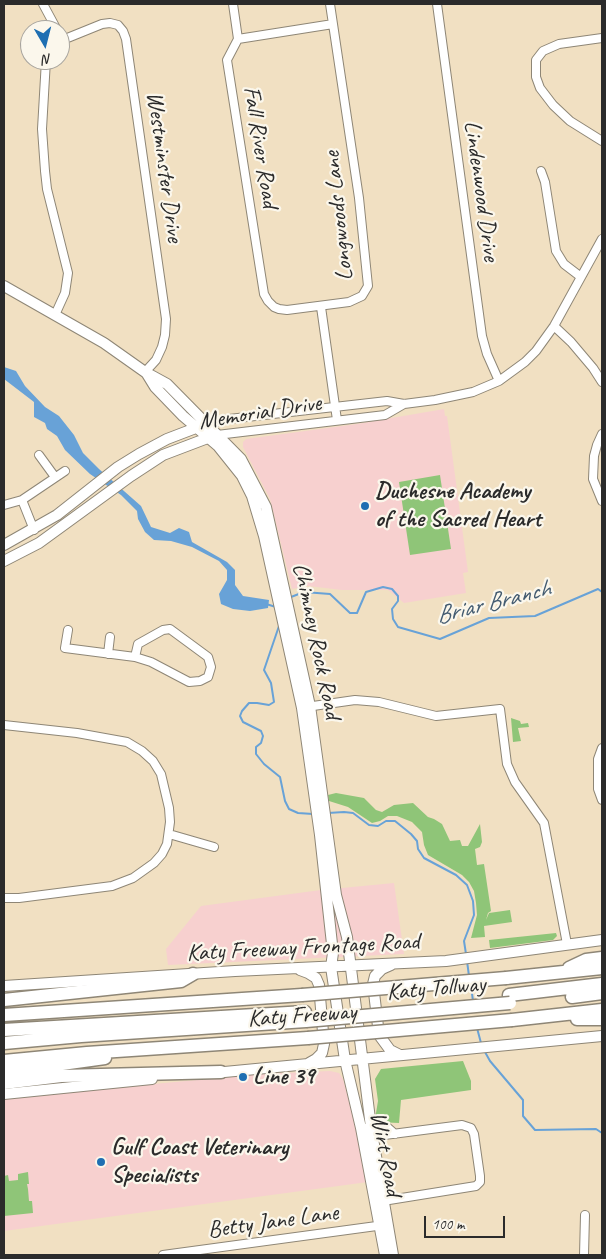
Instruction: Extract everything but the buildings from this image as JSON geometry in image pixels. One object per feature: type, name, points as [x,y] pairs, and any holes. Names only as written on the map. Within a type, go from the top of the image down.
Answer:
[{"type":"highway","points":[[560,973],[586,960],[602,958]]},
{"type":"highway","name":"Katy Freeway","points":[[4,1015],[302,995],[602,968]]},
{"type":"highway","points":[[4,1000],[181,981],[193,974]]},
{"type":"highway","name":"Katy Tollway","points":[[509,999],[602,984]]},
{"type":"highway","name":"Katy Tollway","points":[[4,1043],[509,999],[602,993]]},
{"type":"highway","name":"Katy Freeway","points":[[4,1060],[308,1038],[602,1010]]},
{"type":"highway","name":"Katy Tollway","points":[[112,1024],[306,1017]]},
{"type":"highway","points":[[542,1017],[602,1019]]},
{"type":"highway","points":[[4,1030],[112,1024]]},
{"type":"highway","points":[[4,1036],[112,1024]]},
{"type":"highway","points":[[4,1072],[82,1063],[163,1048]]},
{"type":"highway","points":[[4,1083],[61,1076],[222,1072]]},
{"type":"main road","name":"Chimney Rock Road","points":[[4,286],[104,343],[145,372],[155,387],[241,459],[255,484],[266,507],[269,535],[306,707],[331,882],[347,937],[350,966]]},
{"type":"main road","name":"Memorial Drive","points":[[4,545],[34,530],[57,515],[118,467],[139,454],[166,440],[201,426]]},
{"type":"main road","name":"Memorial Drive","points":[[4,561],[39,543],[163,455],[212,436]]},
{"type":"main road","name":"Chimney Rock Road","points":[[331,882],[328,918],[333,953],[331,967]]},
{"type":"main road","name":"Katy Freeway Frontage Road","points":[[4,986],[446,961],[602,940]]},
{"type":"main road","points":[[395,964],[382,969],[375,976],[373,984],[379,1035],[390,1050],[400,1055]]},
{"type":"main road","name":"Wirt Road","points":[[350,966],[363,1058],[367,1132],[383,1226],[393,1255]]},
{"type":"main road","name":"Wirt Road","points":[[331,967],[345,1060],[367,1132],[383,1201],[385,1255]]},
{"type":"main road","points":[[295,969],[316,978],[319,985],[324,1044],[322,1053],[308,1064]]},
{"type":"main road","points":[[4,1094],[602,1036]]},
{"type":"street","points":[[43,4],[52,20]]},
{"type":"street","points":[[233,4],[238,40],[333,24]]},
{"type":"street","name":"Longwoods Lane","points":[[330,4],[359,198],[368,274],[368,286],[362,296],[350,302],[321,306],[337,420]]},
{"type":"street","name":"Lindenwood Drive","points":[[437,4],[482,336],[487,354],[499,381]]},
{"type":"street","name":"Westminster Drive","points":[[70,35],[110,23],[118,25],[126,39],[166,319],[166,335],[162,347],[156,360],[145,372]]},
{"type":"street","points":[[602,38],[559,44],[543,50],[536,60],[536,77],[540,88],[554,106],[570,120],[602,141]]},
{"type":"street","name":"Fall River Road","points":[[238,40],[227,60],[264,294],[268,301],[279,309],[287,310],[321,306]]},
{"type":"street","points":[[45,70],[42,129],[47,189],[68,273],[66,292],[55,315]]},
{"type":"street","points":[[541,171],[545,182],[556,251],[564,264],[581,277]]},
{"type":"street","name":"Memorial Drive","points":[[201,426],[229,419],[387,400],[404,404],[435,400],[473,392],[499,381],[536,351],[554,326],[602,239]]},
{"type":"street","points":[[554,326],[571,342],[602,382]]},
{"type":"street","name":"Memorial Drive","points":[[212,436],[385,415],[404,404]]},
{"type":"street","points":[[602,434],[594,456],[593,479],[602,501]]},
{"type":"street","points":[[39,455],[55,477]]},
{"type":"street","points":[[4,505],[22,500],[65,471]]},
{"type":"street","points":[[22,500],[34,530]]},
{"type":"street","points":[[68,630],[65,648],[135,657],[151,662],[189,682],[200,682],[208,677],[211,667],[208,657],[170,629],[162,630],[138,644],[135,657]]},
{"type":"street","points":[[108,654],[110,637]]},
{"type":"street","points":[[306,707],[355,700],[379,702],[436,716],[500,709],[507,764],[515,782],[544,824],[567,944]]},
{"type":"street","points":[[4,725],[127,742],[142,751],[153,761],[161,774],[170,808],[169,834],[164,849],[154,863],[134,878],[112,886],[19,898],[4,898]]},
{"type":"street","points":[[602,748],[598,759],[598,789],[602,800]]},
{"type":"street","points":[[598,774],[602,784]]},
{"type":"street","points":[[169,834],[214,847]]},
{"type":"street","points":[[367,1132],[396,1134],[462,1125],[467,1126],[474,1134],[480,1182],[471,1188],[383,1201]]},
{"type":"street","points":[[584,1255],[585,1215]]},
{"type":"street","name":"Betty Jane Lane","points":[[163,1255],[383,1226]]},
{"type":"shaded area","name":"Duchesne Academy of the Sacred Heart","points":[[444,409],[445,416],[447,416],[468,572],[463,573],[466,593],[404,603],[388,590],[342,590],[308,586],[292,589],[270,499],[243,447],[243,442],[246,439],[357,424]]},
{"type":"shaded area","points":[[394,883],[404,954],[168,965],[166,949],[201,906],[321,890]]},
{"type":"shaded area","points":[[330,1071],[339,1073],[343,1079],[361,1144],[368,1182],[4,1231],[4,1098],[261,1074]]},
{"type":"green space","points":[[440,475],[451,549],[410,555],[399,482]]},
{"type":"green space","points":[[511,718],[520,721],[521,724],[528,723],[529,727],[518,728],[521,741],[513,742]]},
{"type":"green space","points":[[336,793],[364,798],[376,810],[382,812],[394,805],[413,803],[428,817],[442,824],[450,841],[460,840],[462,846],[468,846],[480,824],[482,842],[480,847],[475,849],[477,865],[484,864],[491,911],[488,913],[486,920],[489,913],[510,910],[512,922],[484,926],[485,937],[471,938],[477,915],[474,891],[469,882],[462,875],[428,855],[422,832],[412,822],[397,816],[388,816],[372,823],[348,807],[329,801],[328,795]]},
{"type":"green space","points":[[556,933],[557,936],[553,940],[490,948],[489,940]]},
{"type":"green space","points":[[463,1061],[471,1081],[471,1090],[401,1100],[399,1123],[376,1122],[378,1101],[375,1079],[381,1069]]},
{"type":"green space","points":[[28,1172],[29,1201],[32,1201],[33,1213],[4,1216],[4,1176],[8,1175],[9,1181],[18,1180],[18,1174]]},
{"type":"water","points":[[4,367],[16,371],[25,386],[45,407],[59,416],[74,435],[83,453],[141,506],[151,527],[170,533],[179,528],[189,532],[192,542],[227,562],[235,570],[235,585],[243,596],[269,600],[268,608],[250,611],[233,609],[221,604],[219,594],[227,580],[227,570],[219,561],[192,547],[171,541],[154,540],[145,532],[138,519],[137,511],[121,495],[90,474],[65,450],[57,436],[47,429],[45,423],[34,417],[34,402],[4,379]]},
{"type":"waterway","name":"Briar Branch","points":[[291,597],[304,592],[330,594],[350,613],[357,613],[366,592],[383,587],[392,589],[398,596],[398,601],[392,609],[393,619],[398,627],[440,639],[489,618],[535,616],[598,589],[602,592]]},
{"type":"waterway","name":"Briar Branch","points":[[266,604],[276,607]]},
{"type":"waterway","points":[[279,626],[264,670],[271,683],[274,702],[269,705],[249,703],[240,716],[243,722],[261,731],[263,736],[261,743],[256,747],[256,754],[264,764],[280,777],[285,801],[289,809],[298,813],[313,814]]},
{"type":"waterway","points":[[328,813],[353,813],[369,825],[378,826],[386,821],[395,821],[417,841],[418,849],[424,858],[456,875],[467,885],[473,901],[474,915],[464,941],[466,954]]},
{"type":"waterway","points":[[467,961],[469,976]]},
{"type":"waterway","points":[[471,986],[473,1001]]},
{"type":"waterway","points":[[477,1028],[481,1043]]},
{"type":"waterway","points":[[485,1052],[490,1061],[523,1100],[523,1116],[535,1130],[596,1129],[602,1133]]},
{"type":"place","name":"Duchesne Academy of the Sacred Heart","points":[[365,506]]},
{"type":"place","name":"Line 39","points":[[243,1077]]},
{"type":"place","name":"Gulf Coast Veterinary Specialists","points":[[101,1162]]}]
